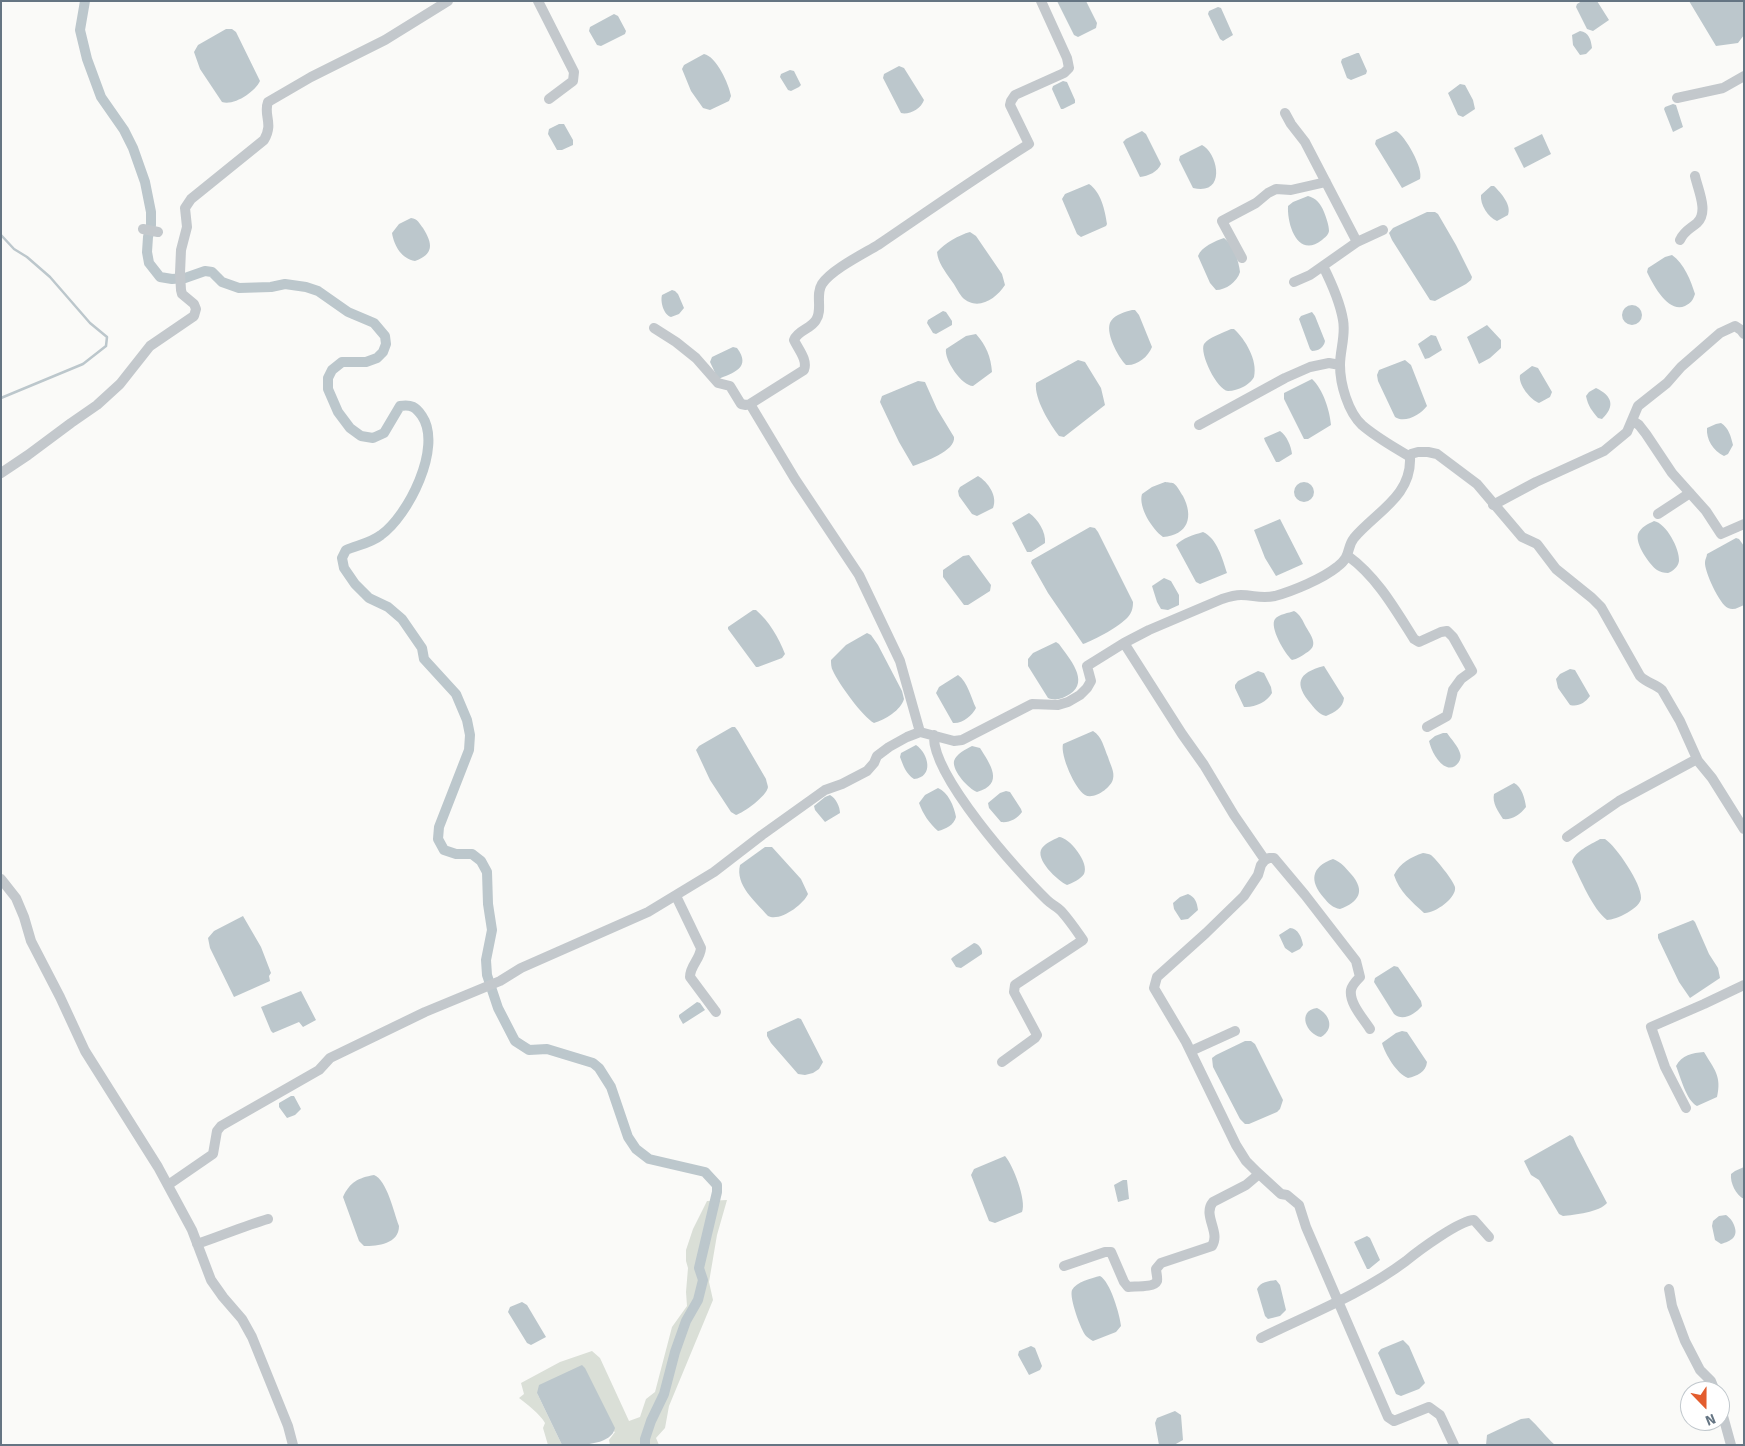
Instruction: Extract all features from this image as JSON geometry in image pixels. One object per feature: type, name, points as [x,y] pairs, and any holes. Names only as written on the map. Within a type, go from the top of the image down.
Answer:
[{"type":"street","points":[[1,473],[97,405],[120,384],[150,346],[194,316],[196,308],[182,294],[181,286],[181,250],[187,228],[185,208],[187,203],[264,140],[269,128],[268,102],[311,77],[385,40],[448,1]]},
{"type":"street","points":[[538,1],[574,72],[572,81],[549,99]]},
{"type":"street","points":[[654,328],[696,358],[718,383],[730,386],[741,404],[750,404],[804,370],[806,366],[794,340],[796,335],[815,322],[818,317],[818,293],[828,277],[976,177],[1029,144],[1010,106],[1011,101],[1015,95],[1064,73],[1068,68],[1067,58],[1041,1]]},
{"type":"street","points":[[1677,98],[1723,88],[1744,76]]},
{"type":"street","points":[[1285,113],[1294,129],[1305,142],[1357,242]]},
{"type":"street","points":[[1680,240],[1684,232],[1699,221],[1703,214],[1695,176]]},
{"type":"street","points":[[1242,258],[1222,221],[1256,203],[1276,189],[1291,190],[1326,182]]},
{"type":"street","points":[[144,229],[158,232]]},
{"type":"street","points":[[1294,282],[1310,275],[1357,242],[1383,230]]},
{"type":"street","points":[[1323,266],[1343,320],[1344,340],[1340,365],[1344,388],[1352,409],[1361,424],[1410,457]]},
{"type":"street","points":[[1493,505],[1536,482],[1604,452],[1627,432],[1638,406],[1720,333],[1735,326],[1744,319]]},
{"type":"street","points":[[1735,326],[1744,334]]},
{"type":"street","points":[[1199,425],[1240,403],[1259,390],[1310,367],[1329,362],[1340,365]]},
{"type":"street","points":[[750,404],[795,479],[859,575],[900,661],[920,732]]},
{"type":"street","points":[[1632,422],[1639,425],[1672,473],[1706,511],[1721,534],[1744,524]]},
{"type":"street","points":[[1410,457],[1418,452],[1437,454],[1477,484],[1522,537],[1537,544],[1556,569],[1601,607],[1640,676],[1645,681],[1658,686],[1662,690],[1680,721],[1697,759],[1712,778],[1744,829]]},
{"type":"street","points":[[168,1185],[213,1154],[217,1131],[221,1126],[256,1108],[319,1070],[330,1058],[425,1012],[500,981],[521,968],[648,912],[714,872],[825,790],[842,784],[867,771],[877,756],[907,737],[920,732],[954,741],[962,740],[1032,704],[1058,705],[1068,702],[1080,695],[1091,681],[1087,666],[1149,630],[1222,599],[1240,595],[1261,598],[1275,596],[1336,568],[1348,556],[1352,541],[1390,504],[1400,491],[1409,475],[1410,457]]},
{"type":"street","points":[[1658,514],[1690,493]]},
{"type":"street","points":[[1348,556],[1361,565],[1393,606],[1414,639],[1419,642],[1447,631],[1453,637],[1472,671],[1461,679],[1453,690],[1447,716],[1427,727]]},
{"type":"street","points":[[1124,643],[1265,860]]},
{"type":"street","points":[[934,735],[934,742],[940,760],[953,784],[986,830],[1047,900],[1061,911],[1083,940],[1015,985],[1014,992],[1037,1034],[1035,1038],[1002,1062]]},
{"type":"street","points":[[1567,837],[1619,801],[1697,759]]},
{"type":"street","points":[[1370,1029],[1354,1005],[1352,996],[1351,989],[1360,976],[1356,961],[1274,858],[1265,860],[1261,865],[1258,875],[1244,896],[1157,977],[1154,988],[1191,1051],[1236,1145],[1246,1161],[1276,1190],[1299,1205],[1306,1227],[1388,1417],[1394,1420],[1429,1406],[1440,1415],[1454,1445]]},
{"type":"street","points":[[1,879],[16,898],[31,941],[86,1050],[168,1185],[192,1230],[211,1280],[242,1320],[252,1337],[288,1426],[293,1445]]},
{"type":"street","points":[[676,896],[701,948],[699,958],[693,964],[690,971],[690,977],[716,1012]]},
{"type":"street","points":[[1686,1108],[1665,1066],[1651,1027],[1744,985]]},
{"type":"street","points":[[1191,1051],[1235,1031]]},
{"type":"street","points":[[1064,1266],[1105,1252],[1111,1252],[1128,1287],[1148,1286],[1155,1283],[1157,1281],[1156,1269],[1158,1265],[1214,1244],[1215,1236],[1209,1211],[1210,1206],[1213,1202],[1246,1185],[1259,1174]]},
{"type":"street","points":[[197,1244],[268,1219]]},
{"type":"street","points":[[1261,1338],[1362,1290],[1392,1271],[1416,1252],[1466,1222],[1474,1220],[1490,1237]]},
{"type":"street","points":[[1668,1289],[1672,1306],[1685,1340],[1700,1370],[1711,1381]]},
{"type":"street","points":[[1727,1431],[1731,1445]]},
{"type":"shaded area","points":[[1057,1],[1086,1],[1097,23],[1096,28],[1078,37],[1074,35]]},
{"type":"shaded area","points":[[1582,1],[1597,1],[1609,20],[1593,31],[1587,29],[1576,7]]},
{"type":"shaded area","points":[[1689,1],[1744,1],[1744,35],[1738,43],[1716,46]]},
{"type":"shaded area","points":[[1218,7],[1221,8],[1233,35],[1223,41],[1220,39],[1208,14],[1209,11]]},
{"type":"shaded area","points":[[614,14],[618,16],[626,31],[625,34],[601,46],[597,45],[589,31],[590,27]]},
{"type":"shaded area","points":[[226,29],[232,29],[236,32],[260,81],[244,97],[227,103],[222,102],[200,69],[194,52],[198,45]]},
{"type":"shaded area","points":[[1580,31],[1590,39],[1592,48],[1586,54],[1580,55],[1573,45],[1572,35]]},
{"type":"shaded area","points":[[1359,53],[1367,71],[1366,74],[1351,80],[1347,78],[1341,62],[1342,59]]},
{"type":"shaded area","points":[[704,54],[709,56],[717,65],[725,78],[731,96],[729,101],[710,110],[703,108],[691,91],[682,69],[684,65]]},
{"type":"shaded area","points":[[899,66],[904,68],[924,100],[918,109],[908,113],[901,113],[883,78],[884,74]]},
{"type":"shaded area","points":[[790,70],[794,71],[801,85],[791,91],[788,90],[780,77],[781,74]]},
{"type":"shaded area","points":[[1063,81],[1067,82],[1075,103],[1061,109],[1052,89],[1053,86]]},
{"type":"shaded area","points":[[1460,84],[1465,85],[1473,100],[1475,109],[1463,117],[1458,115],[1448,93]]},
{"type":"shaded area","points":[[1673,104],[1676,105],[1683,127],[1673,132],[1664,109]]},
{"type":"shaded area","points":[[559,124],[564,124],[573,140],[573,145],[562,150],[557,150],[548,134],[549,129]]},
{"type":"shaded area","points":[[1142,131],[1146,134],[1161,164],[1152,173],[1140,177],[1123,142]]},
{"type":"shaded area","points":[[1396,131],[1404,139],[1417,160],[1420,174],[1420,179],[1402,188],[1375,144],[1376,140]]},
{"type":"shaded area","points":[[1542,134],[1551,154],[1524,168],[1514,148]]},
{"type":"shaded area","points":[[1202,145],[1208,149],[1212,156],[1216,173],[1215,180],[1211,186],[1204,189],[1193,188],[1179,160],[1180,156]]},
{"type":"shaded area","points":[[1089,184],[1097,192],[1104,207],[1107,224],[1081,237],[1077,234],[1062,199],[1065,194]]},
{"type":"shaded area","points":[[1491,186],[1494,186],[1500,192],[1505,199],[1509,211],[1508,215],[1497,221],[1485,210],[1481,199],[1481,195]]},
{"type":"shaded area","points":[[1308,196],[1316,200],[1321,206],[1329,231],[1322,240],[1314,245],[1300,243],[1292,230],[1288,214],[1288,206]]},
{"type":"shaded area","points":[[1427,212],[1438,214],[1472,277],[1466,284],[1435,301],[1430,300],[1389,233],[1393,228]]},
{"type":"shaded area","points":[[411,218],[419,223],[430,244],[429,252],[415,261],[406,258],[399,251],[392,233],[399,224]]},
{"type":"shaded area","points":[[970,232],[976,236],[1002,274],[1005,285],[997,295],[986,302],[974,303],[962,297],[942,267],[937,252],[952,240]]},
{"type":"shaded area","points":[[1224,238],[1235,253],[1240,272],[1231,285],[1224,289],[1216,290],[1210,283],[1198,256],[1205,247]]},
{"type":"shaded area","points":[[1672,255],[1683,267],[1695,294],[1693,300],[1685,306],[1673,306],[1662,297],[1647,272],[1648,268],[1665,257]]},
{"type":"shaded area","points":[[672,290],[678,294],[684,308],[679,314],[671,317],[662,305],[662,295]]},
{"type":"shaded area","points":[[1632,305],[1639,308],[1642,315],[1639,322],[1632,325],[1625,322],[1622,315],[1625,308]]},
{"type":"shaded area","points":[[1135,310],[1139,315],[1152,347],[1142,360],[1126,365],[1113,344],[1109,325],[1115,317]]},
{"type":"shaded area","points":[[943,311],[946,312],[952,321],[952,325],[936,334],[933,333],[927,323],[928,320]]},
{"type":"shaded area","points":[[1312,312],[1325,341],[1321,348],[1312,351],[1299,319],[1301,316]]},
{"type":"shaded area","points":[[1487,325],[1501,340],[1501,348],[1490,358],[1479,364],[1467,337]]},
{"type":"shaded area","points":[[1234,329],[1250,350],[1255,370],[1254,377],[1248,384],[1228,391],[1214,378],[1206,363],[1203,349],[1204,344],[1209,339]]},
{"type":"shaded area","points":[[976,334],[983,342],[992,372],[973,386],[964,382],[955,372],[946,354],[946,349],[966,336]]},
{"type":"shaded area","points":[[1431,335],[1436,336],[1442,350],[1425,359],[1418,344]]},
{"type":"shaded area","points":[[733,347],[737,348],[741,355],[742,365],[735,372],[718,379],[710,362],[712,357]]},
{"type":"shaded area","points":[[1078,360],[1085,362],[1101,388],[1105,405],[1064,437],[1059,436],[1040,404],[1036,383]]},
{"type":"shaded area","points":[[1405,360],[1411,365],[1427,406],[1417,415],[1408,419],[1399,419],[1395,417],[1377,375],[1379,370]]},
{"type":"shaded area","points":[[1532,366],[1538,368],[1552,392],[1550,397],[1539,403],[1526,392],[1520,379],[1520,375]]},
{"type":"shaded area","points":[[1312,379],[1325,400],[1331,425],[1308,439],[1304,439],[1284,399],[1284,393]]},
{"type":"shaded area","points":[[918,381],[925,382],[937,409],[954,437],[950,447],[945,451],[913,466],[880,402],[882,396]]},
{"type":"shaded area","points":[[1596,388],[1609,398],[1610,402],[1609,410],[1602,419],[1598,418],[1592,411],[1586,396]]},
{"type":"shaded area","points":[[1721,423],[1728,430],[1733,445],[1728,454],[1724,456],[1714,448],[1707,432],[1707,428]]},
{"type":"shaded area","points":[[1280,431],[1288,441],[1292,454],[1276,462],[1264,438]]},
{"type":"shaded area","points":[[978,476],[991,490],[994,503],[993,508],[977,516],[972,514],[959,496],[958,491],[960,487]]},
{"type":"shaded area","points":[[1165,482],[1173,483],[1179,489],[1186,504],[1188,518],[1183,529],[1178,533],[1163,537],[1147,517],[1141,499],[1142,494],[1152,487]]},
{"type":"shaded area","points":[[1304,482],[1311,485],[1314,492],[1311,499],[1304,502],[1297,499],[1294,492],[1297,485]]},
{"type":"shaded area","points":[[1029,513],[1041,526],[1045,543],[1031,552],[1027,552],[1012,523]]},
{"type":"shaded area","points":[[1280,519],[1303,564],[1276,576],[1265,558],[1254,530]]},
{"type":"shaded area","points":[[1654,521],[1663,526],[1667,531],[1679,556],[1679,561],[1675,568],[1668,573],[1659,571],[1654,567],[1643,554],[1639,543],[1639,532]]},
{"type":"shaded area","points":[[1090,527],[1095,528],[1098,532],[1133,604],[1132,610],[1124,621],[1083,644],[1048,593],[1031,563],[1032,560]]},
{"type":"shaded area","points":[[1203,532],[1216,544],[1227,573],[1200,584],[1196,582],[1176,545],[1185,539]]},
{"type":"shaded area","points":[[1736,538],[1744,546],[1744,605],[1732,609],[1725,606],[1721,601],[1707,573],[1705,562],[1707,554]]},
{"type":"shaded area","points":[[969,555],[991,585],[990,591],[968,605],[964,605],[943,577],[943,570],[963,556]]},
{"type":"shaded area","points":[[1164,578],[1171,581],[1179,595],[1179,605],[1168,610],[1161,609],[1152,586]]},
{"type":"shaded area","points":[[753,610],[761,614],[777,636],[785,654],[782,658],[758,667],[756,667],[728,629],[728,627]]},
{"type":"shaded area","points":[[1294,611],[1302,620],[1312,638],[1313,644],[1310,650],[1292,660],[1276,634],[1274,623],[1275,619],[1279,616]]},
{"type":"shaded area","points":[[867,633],[871,635],[878,645],[902,691],[904,699],[900,707],[892,714],[874,723],[863,714],[845,691],[832,670],[831,664],[831,660],[846,645]]},
{"type":"shaded area","points":[[1056,642],[1076,669],[1078,683],[1076,689],[1070,694],[1054,699],[1048,698],[1028,666],[1028,659],[1033,653]]},
{"type":"shaded area","points":[[1324,666],[1344,698],[1340,707],[1326,716],[1319,713],[1311,704],[1302,691],[1301,685],[1301,680],[1308,672]]},
{"type":"shaded area","points":[[1570,669],[1575,670],[1590,696],[1579,705],[1570,705],[1558,688],[1556,679],[1560,674]]},
{"type":"shaded area","points":[[1258,671],[1264,673],[1272,693],[1260,704],[1244,707],[1235,685],[1238,681]]},
{"type":"shaded area","points":[[958,675],[967,686],[976,708],[966,719],[953,723],[936,693],[939,687]]},
{"type":"shaded area","points":[[735,727],[738,731],[766,779],[768,787],[764,795],[749,808],[736,815],[731,812],[710,780],[696,750],[699,746]]},
{"type":"shaded area","points":[[1093,731],[1102,742],[1112,768],[1113,776],[1112,782],[1106,789],[1097,795],[1089,796],[1081,792],[1073,779],[1064,756],[1063,744]]},
{"type":"shaded area","points":[[1443,733],[1447,733],[1461,756],[1455,766],[1450,768],[1441,763],[1435,756],[1429,741]]},
{"type":"shaded area","points":[[916,745],[924,754],[927,770],[925,774],[914,779],[907,772],[900,757],[901,753]]},
{"type":"shaded area","points":[[972,746],[980,748],[988,760],[993,773],[991,784],[977,792],[962,779],[954,765],[957,756]]},
{"type":"shaded area","points":[[1514,783],[1521,790],[1526,807],[1516,816],[1510,819],[1503,819],[1497,810],[1494,794]]},
{"type":"shaded area","points":[[938,788],[950,800],[956,817],[949,826],[938,831],[922,811],[919,803],[925,795]]},
{"type":"shaded area","points":[[1010,792],[1022,812],[1013,820],[1001,822],[989,808],[988,803],[1000,793]]},
{"type":"shaded area","points":[[830,795],[837,803],[840,813],[825,822],[814,806]]},
{"type":"shaded area","points":[[1059,837],[1068,841],[1078,851],[1085,869],[1081,878],[1067,885],[1048,869],[1040,853],[1042,848]]},
{"type":"shaded area","points":[[1600,839],[1605,839],[1610,843],[1621,857],[1633,875],[1641,898],[1637,906],[1627,913],[1607,920],[1596,908],[1572,862],[1580,851]]},
{"type":"shaded area","points":[[765,847],[772,847],[801,879],[808,894],[791,911],[779,917],[768,916],[752,899],[740,879],[740,865]]},
{"type":"shaded area","points":[[1423,853],[1433,857],[1455,887],[1455,891],[1449,900],[1439,908],[1428,913],[1424,913],[1411,900],[1396,881],[1394,875],[1406,861]]},
{"type":"shaded area","points":[[1333,859],[1341,863],[1356,880],[1359,891],[1352,903],[1340,909],[1326,900],[1319,892],[1314,880],[1320,866]]},
{"type":"shaded area","points":[[1188,894],[1195,900],[1198,910],[1188,919],[1181,920],[1174,909],[1173,903],[1180,897]]},
{"type":"shaded area","points":[[243,916],[261,947],[271,973],[269,976],[270,981],[234,997],[210,948],[208,938],[214,931]]},
{"type":"shaded area","points":[[1693,920],[1709,954],[1718,968],[1720,978],[1690,998],[1679,982],[1658,938],[1658,934]]},
{"type":"shaded area","points":[[1293,928],[1301,937],[1303,945],[1292,953],[1285,948],[1279,935]]},
{"type":"shaded area","points":[[974,943],[980,947],[982,954],[961,968],[956,967],[951,959]]},
{"type":"shaded area","points":[[1394,966],[1398,967],[1421,1001],[1422,1006],[1419,1009],[1405,1017],[1394,1014],[1374,982],[1375,978]]},
{"type":"shaded area","points":[[301,991],[316,1020],[303,1027],[299,1022],[273,1033],[261,1007]]},
{"type":"shaded area","points":[[697,1002],[705,1010],[683,1024],[679,1015]]},
{"type":"shaded area","points":[[1317,1008],[1325,1014],[1329,1022],[1328,1030],[1321,1037],[1308,1028],[1305,1018],[1311,1010]]},
{"type":"shaded area","points":[[798,1018],[801,1019],[823,1062],[819,1069],[805,1075],[798,1074],[767,1036],[767,1032]]},
{"type":"shaded area","points":[[1402,1031],[1407,1032],[1427,1062],[1425,1068],[1420,1073],[1408,1078],[1392,1063],[1382,1043]]},
{"type":"shaded area","points":[[1245,1041],[1251,1041],[1255,1044],[1283,1100],[1277,1112],[1249,1124],[1245,1124],[1240,1119],[1213,1067],[1212,1058]]},
{"type":"shaded area","points":[[1704,1052],[1718,1078],[1718,1090],[1717,1097],[1697,1106],[1687,1094],[1676,1066],[1681,1059],[1688,1055]]},
{"type":"shaded area","points":[[294,1096],[301,1109],[295,1115],[287,1118],[279,1107],[279,1103]]},
{"type":"shaded area","points":[[1570,1135],[1573,1137],[1607,1203],[1593,1211],[1563,1216],[1559,1214],[1539,1180],[1531,1175],[1524,1161]]},
{"type":"shaded area","points":[[1005,1156],[1012,1167],[1018,1183],[1023,1207],[1022,1212],[995,1223],[989,1221],[971,1175],[974,1169]]},
{"type":"shaded area","points":[[1744,1167],[1744,1199],[1736,1192],[1731,1174]]},
{"type":"shaded area","points":[[374,1175],[383,1183],[399,1226],[396,1237],[387,1243],[364,1246],[359,1241],[343,1197],[355,1182]]},
{"type":"shaded area","points":[[1127,1180],[1129,1199],[1118,1202],[1114,1185]]},
{"type":"shaded area","points":[[727,1200],[717,1235],[709,1282],[713,1300],[669,1406],[665,1428],[656,1438],[659,1445],[610,1445],[609,1440],[615,1432],[537,1393],[562,1445],[548,1445],[543,1428],[545,1423],[537,1413],[519,1398],[524,1394],[521,1383],[560,1362],[592,1351],[600,1358],[629,1421],[640,1417],[646,1399],[655,1392],[672,1327],[687,1306],[688,1268],[686,1250],[693,1229],[707,1201]]},
{"type":"shaded area","points":[[1726,1215],[1732,1222],[1735,1235],[1731,1240],[1721,1244],[1715,1240],[1712,1226],[1713,1221],[1719,1216]]},
{"type":"shaded area","points":[[1367,1236],[1370,1238],[1380,1260],[1369,1269],[1367,1269],[1354,1242]]},
{"type":"shaded area","points":[[1100,1276],[1111,1291],[1121,1326],[1116,1332],[1093,1341],[1086,1336],[1081,1327],[1074,1306],[1072,1290],[1084,1281]]},
{"type":"shaded area","points":[[1276,1280],[1280,1285],[1286,1310],[1280,1316],[1268,1319],[1265,1316],[1257,1289],[1262,1283]]},
{"type":"shaded area","points":[[522,1302],[527,1305],[546,1337],[531,1345],[527,1343],[508,1312],[510,1307]]},
{"type":"shaded area","points":[[1403,1340],[1409,1346],[1425,1383],[1419,1389],[1401,1396],[1396,1394],[1378,1353],[1381,1349]]},
{"type":"shaded area","points":[[1031,1346],[1035,1348],[1042,1366],[1040,1370],[1029,1375],[1018,1355],[1019,1351]]},
{"type":"shaded area","points":[[582,1365],[615,1428],[612,1434],[601,1441],[562,1445],[537,1393],[539,1385]]},
{"type":"shaded area","points":[[1175,1411],[1181,1415],[1183,1440],[1174,1445],[1159,1445],[1155,1423],[1157,1418]]},
{"type":"shaded area","points":[[1529,1418],[1555,1445],[1486,1445],[1487,1435],[1521,1419]]},
{"type":"waterway","points":[[85,1],[80,30],[87,59],[101,97],[124,130],[133,148],[145,182],[151,212],[147,252],[149,263],[160,277],[172,279],[185,278],[205,271],[212,272],[222,282],[239,288],[271,287],[285,284],[318,291],[348,312],[374,323],[385,336],[386,344],[383,352],[377,358],[366,362],[342,362],[332,370],[328,378],[328,389],[338,412],[350,428],[361,436],[373,438],[384,433],[400,406],[407,405],[413,407],[422,416],[427,429],[428,445],[425,462],[419,480],[402,513],[381,535],[369,542],[346,550],[342,558],[344,568],[355,584],[369,598],[388,607],[402,619],[422,648],[424,659],[456,694],[467,720],[470,735],[469,750],[439,827],[438,839],[444,850],[456,854],[472,854],[481,861],[487,872],[488,904],[492,930],[486,960],[487,975],[498,1008],[515,1041],[529,1050],[547,1049],[593,1063],[599,1068],[611,1087],[628,1137],[636,1149],[649,1159],[705,1172],[717,1185],[699,1268],[703,1280],[698,1300],[686,1321],[675,1352],[664,1394],[651,1421],[645,1445]]},
{"type":"waterway","points":[[1,235],[14,249],[27,257],[50,277],[90,323],[107,337],[106,346],[83,364],[1,398]]}]
